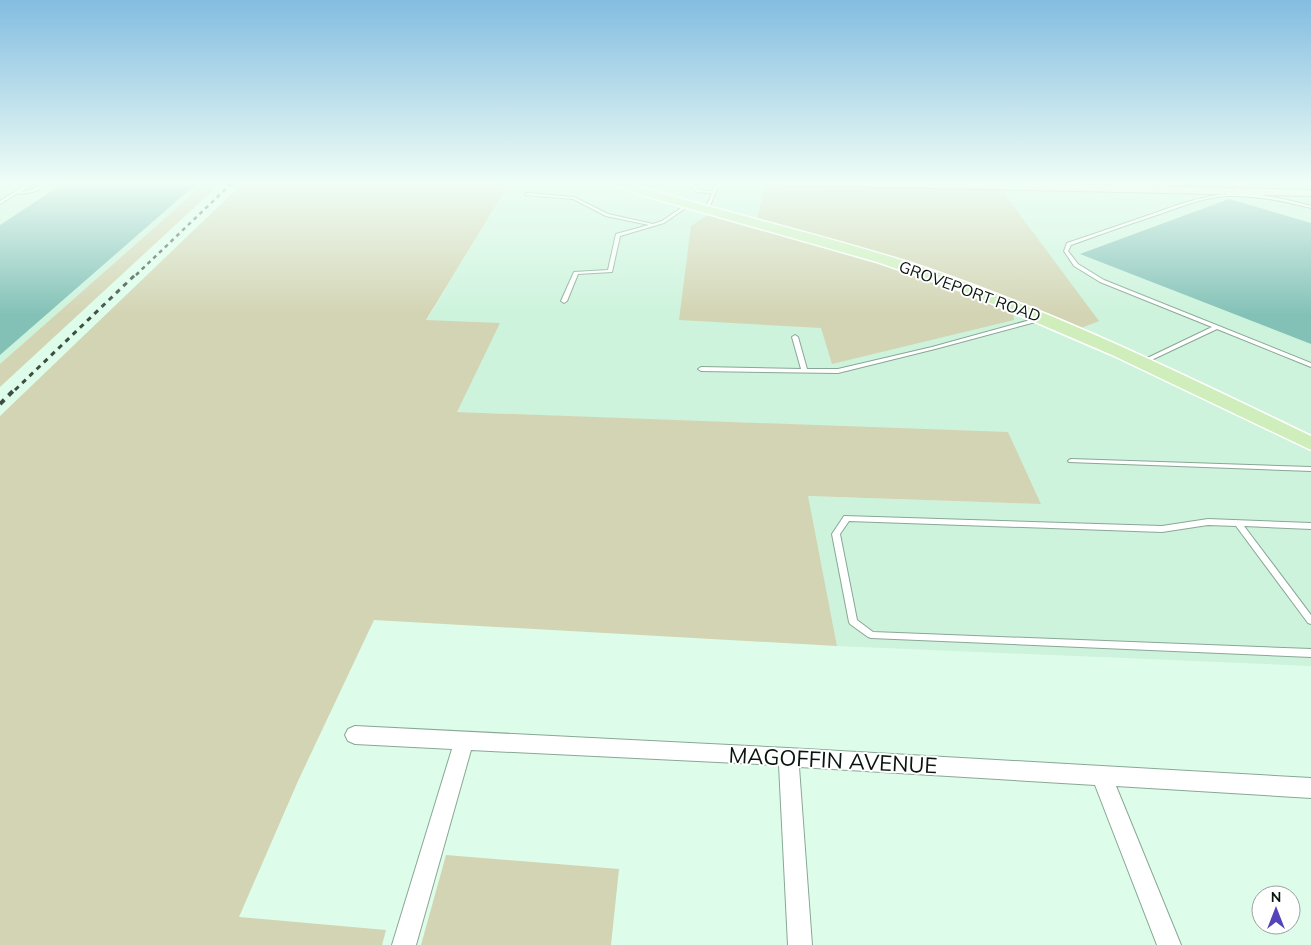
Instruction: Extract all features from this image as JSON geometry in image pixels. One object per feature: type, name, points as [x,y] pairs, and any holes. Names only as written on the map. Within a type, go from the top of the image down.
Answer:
[{"type":"main road","name":"GROVEPORT ROAD","points":[[765,226],[880,258],[974,290],[1044,318],[1143,362],[1311,444]]},
{"type":"street","name":"MAGOFFIN AVENUE","points":[[355,735],[788,757],[1311,788]]},
{"type":"street","points":[[404,945],[464,741]]},
{"type":"street","points":[[788,757],[800,945]]},
{"type":"street","points":[[1102,776],[1169,945]]},
{"type":"lane","points":[[564,301],[576,273],[610,271],[618,235],[647,226]]},
{"type":"lane","points":[[1121,226],[1069,244],[1066,251],[1076,265],[1102,281],[1311,365]]},
{"type":"lane","points":[[701,369],[838,371],[1044,318]]},
{"type":"lane","points":[[1143,362],[1217,327]]},
{"type":"lane","points":[[795,337],[805,371]]},
{"type":"lane","points":[[1071,461],[1311,470]]},
{"type":"lane","points":[[1311,526],[1208,522],[1162,529],[846,518],[836,534],[853,622],[871,634],[1311,653]]},
{"type":"lane","points":[[1238,523],[1311,620]]},
{"type":"shaded area","points":[[0,226],[156,226],[0,364]]},
{"type":"shaded area","points":[[156,226],[174,226],[0,387],[0,364]]},
{"type":"shaded area","points":[[198,226],[483,226],[426,320],[500,323],[457,412],[1008,432],[1041,504],[808,496],[837,646],[374,620],[298,781],[239,917],[386,930],[382,945],[0,945],[0,416]]},
{"type":"shaded area","points":[[483,226],[1311,226],[1311,666],[837,646],[807,496],[1041,504],[1008,433],[457,412],[426,321]]},
{"type":"shaded area","points":[[691,226],[753,226],[863,257],[939,282],[1013,313],[1014,320],[832,364],[821,328],[679,320]]},
{"type":"shaded area","points":[[777,226],[1028,226],[1099,321],[1081,328],[994,292],[920,267]]},
{"type":"shaded area","points":[[446,855],[619,869],[611,945],[421,945]]},
{"type":"building","points":[[0,226],[148,226],[0,355]]},
{"type":"building","points":[[1156,226],[1311,226],[1311,344],[1080,254]]},
{"type":"railway","points":[[136,275],[187,226]]},
{"type":"railway","points":[[15,390],[137,273]]},
{"type":"railway","points":[[0,404],[16,388]]}]
